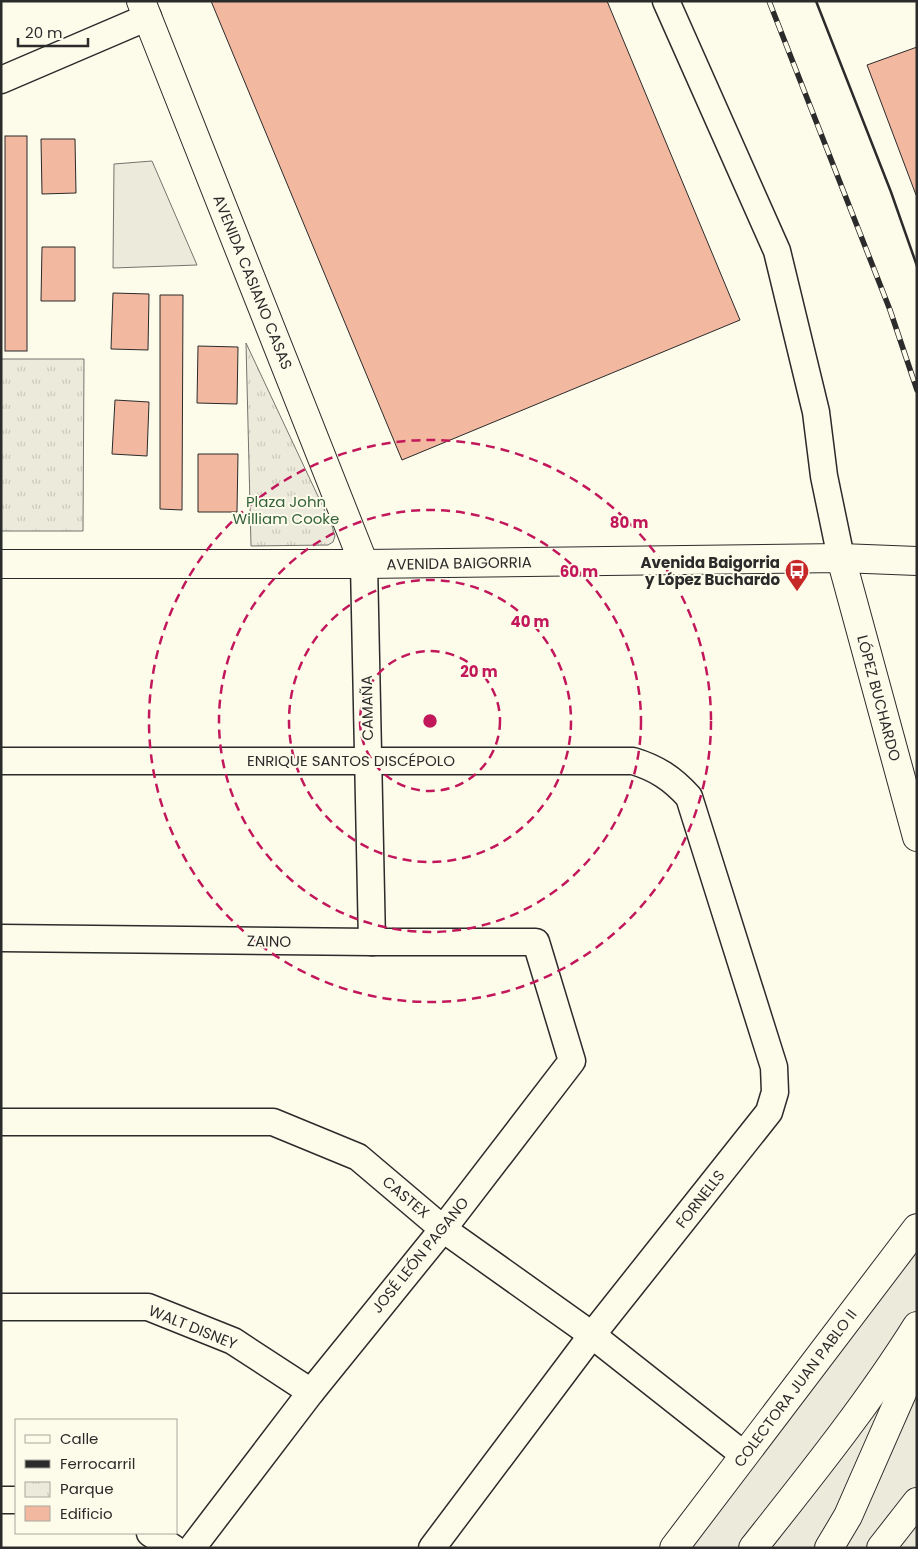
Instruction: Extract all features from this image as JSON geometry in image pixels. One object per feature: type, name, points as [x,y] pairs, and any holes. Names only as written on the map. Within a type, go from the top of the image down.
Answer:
[{"type":"main road","name":"AVENIDA CASIANO CASAS","points":[[144,9],[364,564]]},
{"type":"main road","name":"AVENIDA BAIGORRIA","points":[[1,564],[364,564],[841,558],[917,561]]},
{"type":"main road","name":"LÓPEZ BUCHARDO","points":[[841,558],[917,837]]},
{"type":"main road","name":"COLECTORA JUAN PABLO II","points":[[674,1548],[917,1228]]},
{"type":"main road","points":[[753,1548],[835,1445],[898,1357],[917,1326]]},
{"type":"main road","points":[[829,1548],[848,1516],[917,1359]]},
{"type":"main road","points":[[882,1548],[917,1502]]},
{"type":"street","points":[[666,1],[777,251],[816,412],[824,476],[841,558]]},
{"type":"street","points":[[1,80],[144,9]]},
{"type":"street","name":"CAMAÑA","points":[[364,564],[372,942]]},
{"type":"street","name":"ENRIQUE SANTOS DISCÉPOLO","points":[[1,761],[633,761],[665,774],[677,783],[689,797]]},
{"type":"street","name":"FORNELLS","points":[[432,1548],[592,1335],[769,1112],[775,1092],[774,1067],[689,797]]},
{"type":"street","name":"ZAINO","points":[[1,938],[536,942]]},
{"type":"street","name":"JOSÉ LEÓN PAGANO","points":[[192,1548],[311,1392],[443,1229],[572,1061],[536,942]]},
{"type":"street","name":"CASTEX","points":[[1,1122],[273,1122],[358,1157],[443,1229],[592,1335],[744,1455]]},
{"type":"street","name":"WALT DISNEY","points":[[1,1307],[148,1307],[233,1341],[311,1392]]},
{"type":"street","points":[[1,1500],[15,1500]]},
{"type":"street","points":[[152,1534],[173,1548]]},
{"type":"green space","name":"Plaza John William Cooke","points":[[246,343],[332,526],[335,536],[333,542],[328,545],[251,546]]},
{"type":"green space","points":[[1,359],[84,359],[83,531],[1,531]]},
{"type":"green space","points":[[917,1228],[917,1548],[674,1548]]},
{"type":"shaded area","points":[[152,161],[197,265],[113,268],[114,164]]},
{"type":"building","points":[[211,1],[607,1],[740,320],[402,460]]},
{"type":"building","points":[[917,47],[917,195],[916,195],[867,65]]},
{"type":"building","points":[[5,136],[27,136],[27,351],[5,351]]},
{"type":"building","points":[[41,139],[75,139],[76,193],[42,194]]},
{"type":"building","points":[[42,247],[75,247],[75,301],[41,301]]},
{"type":"building","points":[[113,293],[149,294],[148,350],[111,349]]},
{"type":"building","points":[[160,295],[183,295],[182,510],[160,509]]},
{"type":"building","points":[[198,346],[238,347],[237,404],[197,403]]},
{"type":"building","points":[[115,400],[149,402],[147,456],[112,454]]},
{"type":"building","points":[[198,454],[238,454],[237,512],[198,512]]},
{"type":"railway","points":[[769,1],[890,310],[917,390]]},
{"type":"wall","points":[[816,1],[891,192],[917,266]]},
{"type":"place","name":"Avenida Baigorria y López Buchardo","points":[[797,592]]}]
